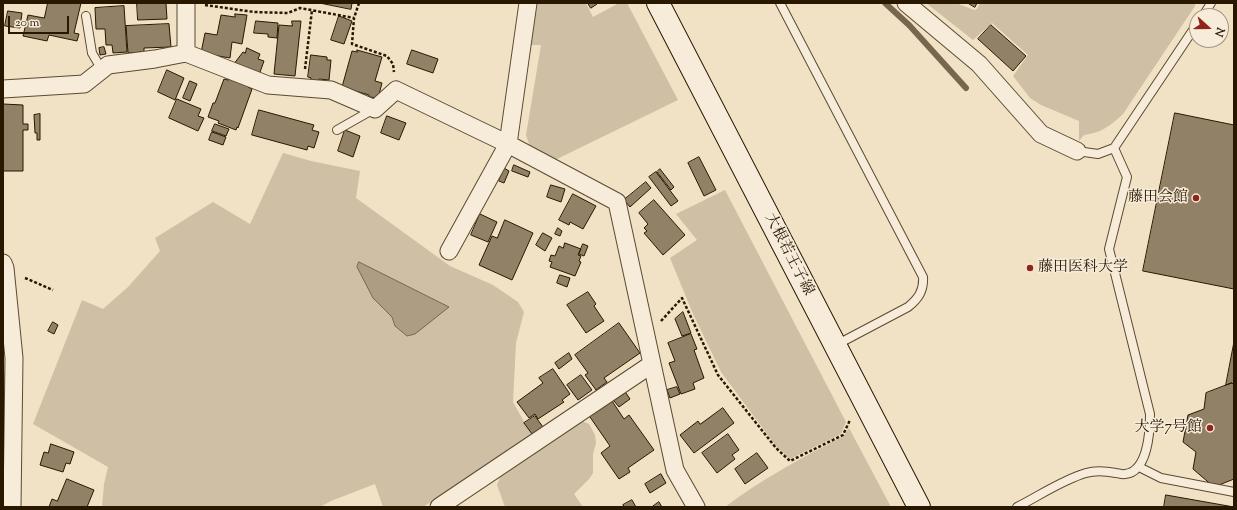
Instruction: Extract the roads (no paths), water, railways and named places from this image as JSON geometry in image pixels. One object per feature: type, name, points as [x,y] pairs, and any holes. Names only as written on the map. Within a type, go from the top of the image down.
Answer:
[{"type":"street","points":[[186,3],[186,53]]},
{"type":"street","points":[[449,251],[508,144],[528,3]]},
{"type":"street","name":"大根若王子線","points":[[658,3],[919,507]]},
{"type":"street","points":[[906,3],[979,64],[1041,134],[1077,151]]},
{"type":"street","points":[[3,89],[84,84],[108,65],[155,59],[186,53],[268,84],[331,90],[375,108],[396,90],[508,144],[617,202],[675,470],[696,507]]},
{"type":"street","points":[[4,266],[14,358],[8,476],[12,507]]},
{"type":"street","points":[[439,507],[652,364]]},
{"type":"lane","points":[[780,3],[923,277],[924,283],[917,300],[908,307],[835,345]]},
{"type":"lane","points":[[86,16],[92,53],[102,70]]},
{"type":"lane","points":[[1077,151],[1098,154],[1114,148],[1189,36]]},
{"type":"lane","points":[[337,130],[375,108]]},
{"type":"lane","points":[[1017,507],[1082,475],[1095,471],[1125,474],[1134,471],[1139,467],[1148,441],[1150,431],[1150,414],[1109,249],[1127,177],[1114,148]]},
{"type":"lane","points":[[1139,467],[1161,478],[1234,492]]},
{"type":"waterway","points":[[885,3],[909,25],[966,88]]},
{"type":"place","name":"藤田会館","points":[[1196,198]]},
{"type":"place","name":"藤田医科大学","points":[[1030,268]]},
{"type":"place","name":"大学7号館","points":[[1210,428]]}]
